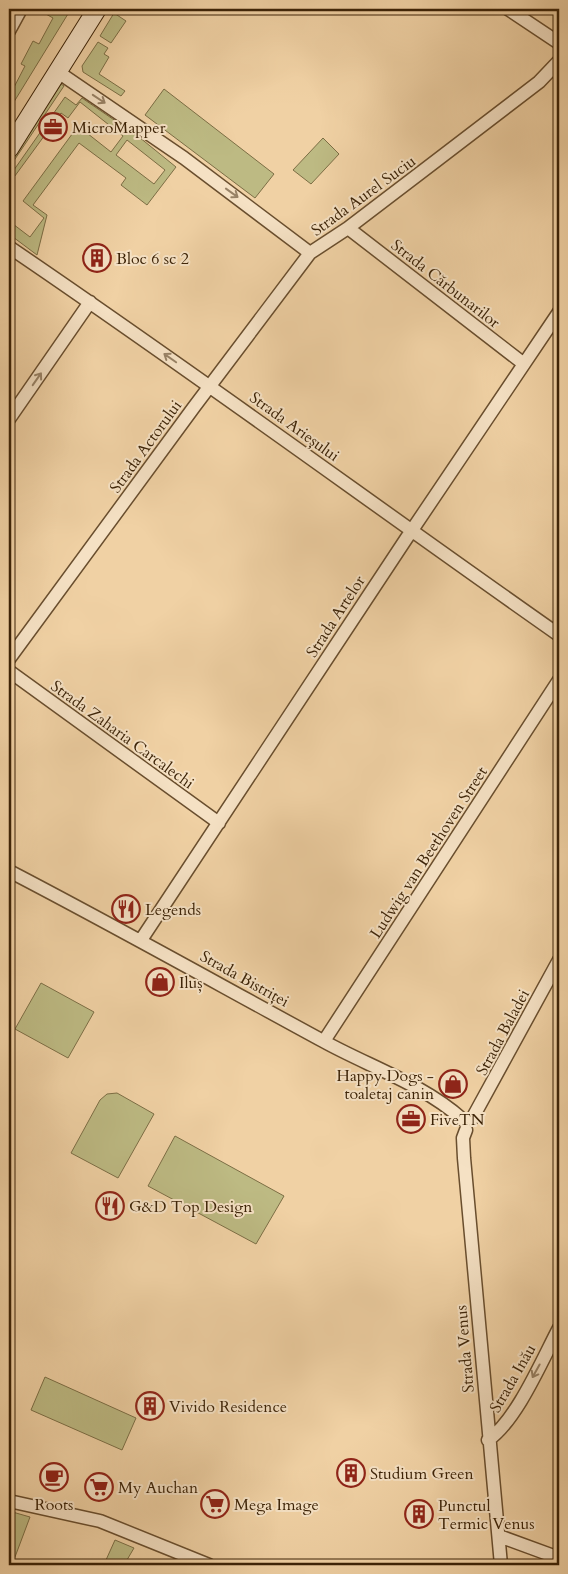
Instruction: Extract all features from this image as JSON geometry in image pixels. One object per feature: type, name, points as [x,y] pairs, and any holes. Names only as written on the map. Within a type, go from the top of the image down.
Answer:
[{"type":"main road","points":[[9,149],[97,9]]},
{"type":"street","points":[[9,31],[21,9]]},
{"type":"street","points":[[508,9],[559,43]]},
{"type":"street","name":"Strada Aurel Suciu","points":[[58,72],[184,158],[310,253],[348,228],[539,82],[559,61]]},
{"type":"street","name":"Strada Cărbunarilor","points":[[348,228],[524,364]]},
{"type":"street","name":"Strada Arieșului","points":[[9,247],[210,386],[559,635]]},
{"type":"street","name":"Strada Actorului","points":[[9,659],[310,253]]},
{"type":"street","points":[[9,419],[90,302]]},
{"type":"street","name":"Strada Artelor","points":[[141,940],[411,531],[559,312]]},
{"type":"street","name":"Strada Zaharia Carcalechi","points":[[9,671],[219,823]]},
{"type":"street","name":"Ludwig van Beethoven Street","points":[[324,1041],[559,680]]},
{"type":"street","name":"Strada Bistriței","points":[[9,871],[437,1100],[467,1123]]},
{"type":"street","name":"Strada Baladei","points":[[467,1123],[559,960]]},
{"type":"street","name":"Strada Venus","points":[[467,1123],[463,1146],[488,1440],[501,1565]]},
{"type":"street","name":"Strada Inău","points":[[488,1440],[499,1432],[512,1413],[559,1328]]},
{"type":"street","points":[[9,1500],[100,1521],[209,1565]]},
{"type":"street","points":[[499,1536],[559,1558]]},
{"type":"shaded area","points":[[37,9],[71,9],[9,110],[9,92],[11,93],[25,66],[21,64],[33,41],[39,44],[53,18]]},
{"type":"shaded area","points":[[114,13],[126,21],[111,43],[100,36]]},
{"type":"shaded area","points":[[98,42],[108,48],[104,54],[109,57],[99,74],[125,91],[121,96],[83,72],[82,66]]},
{"type":"shaded area","points":[[61,84],[64,86],[9,168],[9,164]]},
{"type":"shaded area","points":[[164,89],[274,174],[255,198],[145,115]]},
{"type":"shaded area","points":[[65,97],[76,105],[82,98],[139,137],[176,167],[147,205],[121,185],[126,178],[79,143],[33,205],[47,215],[37,255],[9,234],[9,221],[30,237],[44,218],[23,201],[78,126],[111,152],[123,136],[80,102],[68,118],[61,113],[9,184],[9,177]],"holes":[[[127,140],[165,170],[154,184],[116,155]]]},
{"type":"shaded area","points":[[323,138],[339,154],[311,184],[293,170]]},
{"type":"shaded area","points":[[41,983],[94,1012],[68,1058],[15,1029]]},
{"type":"shaded area","points":[[117,1093],[154,1114],[118,1178],[71,1153],[100,1100],[107,1094]]},
{"type":"shaded area","points":[[175,1136],[284,1196],[256,1244],[148,1186]]},
{"type":"shaded area","points":[[45,1377],[136,1418],[122,1450],[31,1410]]},
{"type":"shaded area","points":[[9,1511],[30,1517],[12,1565],[9,1565]]},
{"type":"shaded area","points":[[115,1540],[134,1548],[124,1565],[114,1565],[106,1560]]},
{"type":"place","name":"MicroMapper","points":[[53,127]]},
{"type":"place","name":"Bloc 6 sc 2","points":[[97,258]]},
{"type":"place","name":"Legends","points":[[126,909]]},
{"type":"place","name":"Iluș","points":[[160,982]]},
{"type":"place","name":"Happy Dogs - toaletaj canin","points":[[453,1084]]},
{"type":"place","name":"FiveTN","points":[[411,1119]]},
{"type":"place","name":"G&D Top Design","points":[[110,1206]]},
{"type":"place","name":"Vivido Residence","points":[[150,1406]]},
{"type":"place","name":"Studium Green","points":[[351,1473]]},
{"type":"place","name":"Roots","points":[[54,1477]]},
{"type":"place","name":"My Auchan","points":[[99,1487]]},
{"type":"place","name":"Mega Image","points":[[215,1504]]},
{"type":"place","name":"Punctul Termic Venus","points":[[419,1514]]}]
